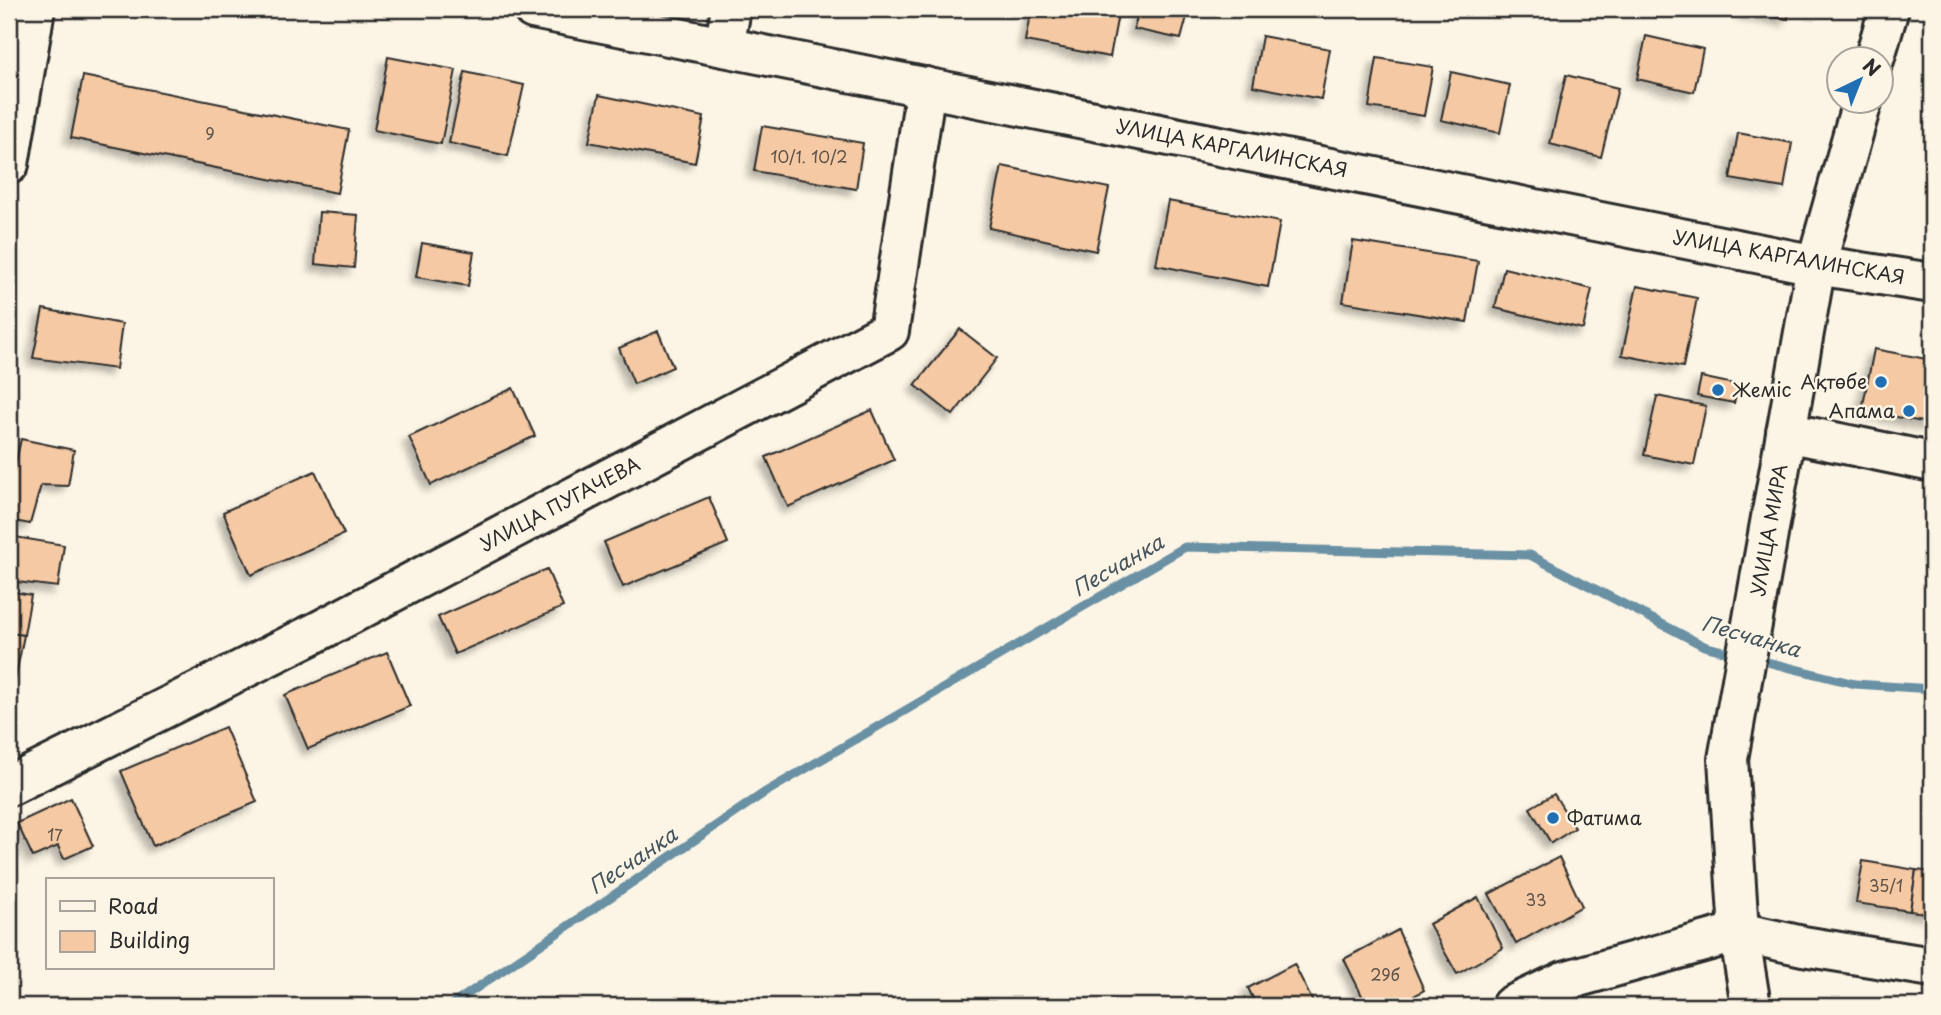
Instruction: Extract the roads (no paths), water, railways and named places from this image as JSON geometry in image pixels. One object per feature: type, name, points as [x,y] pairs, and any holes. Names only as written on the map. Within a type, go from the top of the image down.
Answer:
[{"type":"street","points":[[9,164],[35,9]]},
{"type":"street","name":"УЛИЦА КАРГАЛИНСКАЯ","points":[[533,9],[1816,265],[1932,283]]},
{"type":"street","points":[[724,47],[731,9]]},
{"type":"street","points":[[1878,46],[1889,9]]},
{"type":"street","name":"УЛИЦА ПУГАЧЕВА","points":[[9,786],[317,632],[889,331],[926,87]]},
{"type":"street","name":"УЛИЦА МИРА","points":[[1751,1006],[1739,932],[1728,759],[1816,265],[1859,116]]},
{"type":"street","points":[[1786,432],[1932,462]]},
{"type":"street","points":[[1511,1006],[1564,981],[1739,932],[1803,946],[1932,967]]},
{"type":"waterway","name":"Песчанка","points":[[450,1006],[764,793],[1185,547],[1530,555],[1704,646],[1738,655]]},
{"type":"waterway","name":"Песчанка","points":[[1755,659],[1855,684],[1932,689]]},
{"type":"place","name":"Ақтөбе","points":[[1881,382]]},
{"type":"place","name":"Жеміс","points":[[1718,390]]},
{"type":"place","name":"Апама","points":[[1909,411]]},
{"type":"place","name":"Фатима","points":[[1553,818]]}]
